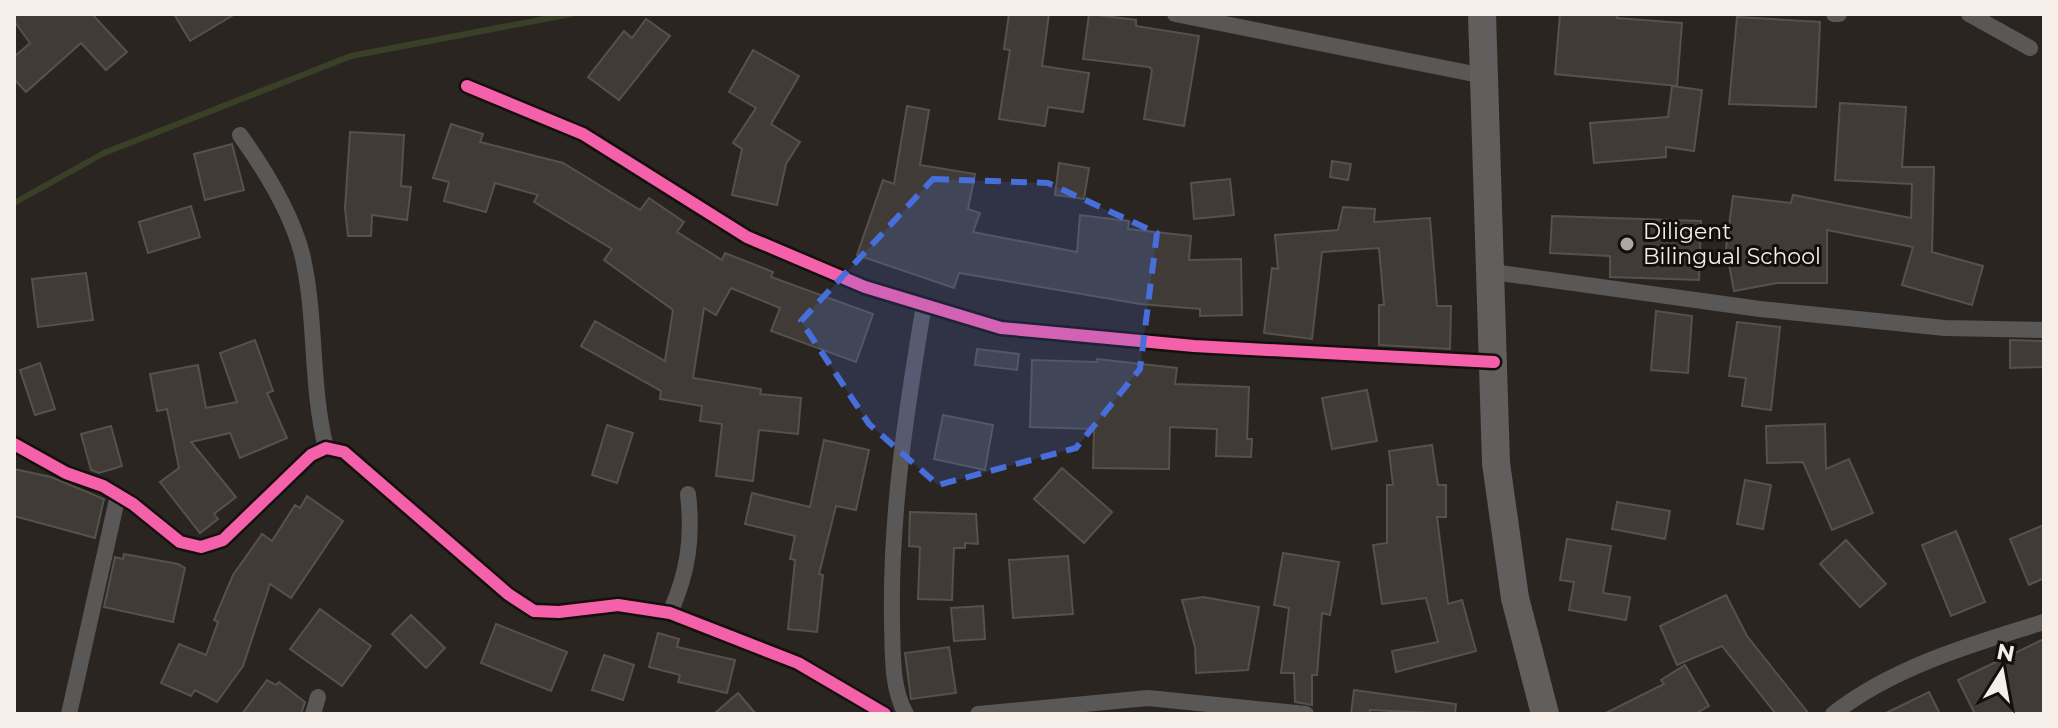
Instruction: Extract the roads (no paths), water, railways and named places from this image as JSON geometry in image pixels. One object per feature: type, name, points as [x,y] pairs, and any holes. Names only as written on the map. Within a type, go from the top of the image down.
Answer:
[{"type":"highway","points":[[1482,14],[1498,478],[1515,598],[1545,714]]},
{"type":"street","points":[[1175,14],[1484,76]]},
{"type":"street","points":[[1969,14],[2030,48]]},
{"type":"street","points":[[467,86],[583,134],[747,237],[865,287],[1001,328],[1194,346],[1494,362]]},
{"type":"street","points":[[240,135],[266,172],[301,252],[314,339],[315,404],[326,448]]},
{"type":"street","points":[[1493,272],[1760,309],[1945,328],[2044,330]]},
{"type":"street","points":[[906,714],[893,665],[891,553],[900,445],[924,305]]},
{"type":"street","points":[[14,444],[66,473],[118,495],[180,542],[201,547],[223,540],[294,469],[326,448],[344,452],[508,594],[534,611],[559,612],[618,605],[670,613],[798,663],[885,714]]},
{"type":"street","points":[[670,613],[686,575],[692,532],[688,494]]},
{"type":"street","points":[[69,714],[118,495]]},
{"type":"street","points":[[1833,714],[1856,696],[1897,675],[2044,622]]},
{"type":"street","points":[[313,714],[318,697]]},
{"type":"street","points":[[978,714],[1148,698],[1306,714]]},
{"type":"waterway","points":[[14,203],[104,153],[351,56],[571,14]]},
{"type":"place","name":"Diligent Bilingual School","points":[[1627,244]]}]
